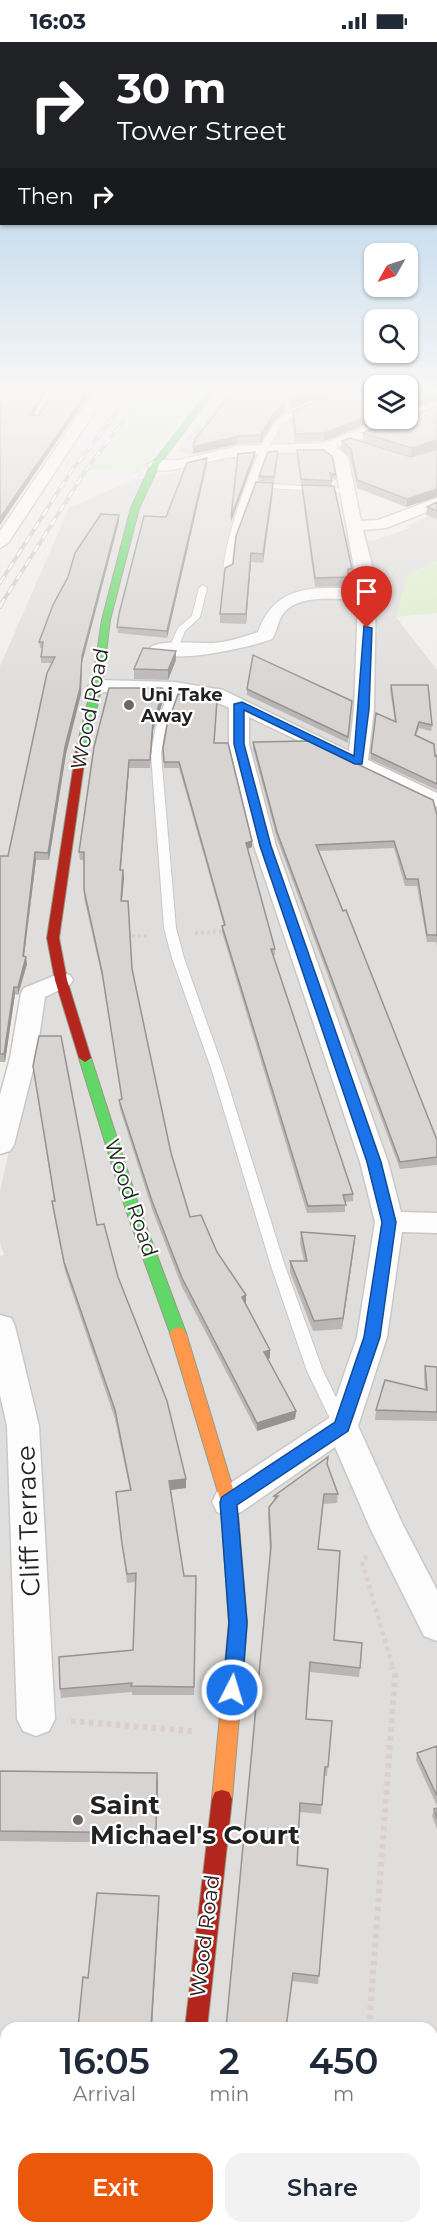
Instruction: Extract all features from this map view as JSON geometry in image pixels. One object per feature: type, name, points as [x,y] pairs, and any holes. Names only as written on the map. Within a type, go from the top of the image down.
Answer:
[{"type":"street","points":[[0,543],[32,495]]},
{"type":"street","name":"Wood Road","points":[[141,495],[135,507],[106,620],[97,686],[80,754],[57,896],[53,938],[61,980],[133,1210],[178,1331],[228,1502],[238,1623],[229,1734],[197,2022]]},
{"type":"street","points":[[347,495],[367,581],[364,709],[358,762]]},
{"type":"street","points":[[354,526],[380,525],[437,503]]},
{"type":"street","points":[[167,648],[212,650],[239,646],[266,634],[274,613],[289,601],[324,594],[366,595]]},
{"type":"street","points":[[97,686],[175,688],[216,694],[437,801]]},
{"type":"street","points":[[228,1502],[342,1426],[372,1337],[389,1222],[374,1162],[265,846],[239,744],[239,704]]},
{"type":"street","points":[[0,1145],[23,1058],[33,993],[61,980]]},
{"type":"street","points":[[389,1222],[437,1223]]},
{"type":"street","name":"Cliff Terrace","points":[[0,1326],[24,1426],[36,1719]]},
{"type":"street","points":[[342,1426],[388,1530],[437,1624]]},
{"type":"lane","points":[[227,573],[230,545],[247,495]]},
{"type":"lane","points":[[167,648],[181,630],[196,617],[202,588]]},
{"type":"lane","points":[[175,688],[160,730],[156,754],[170,928],[217,1068],[278,1266],[315,1371],[342,1426]]},
{"type":"path","points":[[369,2022],[395,1676],[362,1562],[388,1530]]},
{"type":"path","points":[[36,1719],[229,1734]]},
{"type":"shaded area","points":[[98,495],[335,495],[342,533],[372,541],[410,528],[407,526],[437,512],[437,561],[407,575],[396,617],[437,670],[437,2022],[0,2022],[0,1256],[4,1255],[0,1243],[0,1191],[40,1011],[19,995],[0,994],[0,666],[69,508]]},
{"type":"green space","points":[[437,561],[437,613],[396,617],[407,575]]},
{"type":"building","points":[[0,495],[16,495],[0,518]]},
{"type":"building","points":[[174,495],[198,495],[167,631],[117,627],[144,516],[166,517]]},
{"type":"building","points":[[233,495],[239,495],[231,517]]},
{"type":"building","points":[[251,495],[271,495],[263,554],[251,553],[246,614],[220,614],[225,568],[233,564],[236,536]]},
{"type":"building","points":[[303,495],[336,495],[352,569],[348,569],[348,577],[315,578]]},
{"type":"building","points":[[397,495],[418,495],[407,499]]},
{"type":"building","points":[[437,502],[437,511],[427,507]]},
{"type":"building","points":[[101,514],[119,515],[82,656],[80,688],[65,747],[48,853],[35,852],[23,956],[26,957],[18,987],[14,987],[4,1054],[0,1054],[0,856],[8,856],[47,673],[55,657],[41,657],[43,642],[39,642],[53,605],[68,577],[75,553]]},
{"type":"building","points":[[143,648],[176,651],[168,670],[134,669]]},
{"type":"building","points":[[253,655],[352,701],[348,737],[247,689]]},
{"type":"building","points":[[391,685],[428,685],[432,725],[419,722],[415,735],[434,744],[435,756],[437,755],[437,784],[371,753],[376,713],[396,722]]},
{"type":"building","points":[[109,688],[162,688],[164,690],[153,722],[150,760],[129,760],[120,870],[123,870],[121,901],[128,901],[132,969],[171,1153],[190,1217],[201,1215],[217,1252],[246,1295],[242,1297],[270,1350],[264,1352],[296,1411],[257,1423],[182,1278],[152,1201],[119,1100],[122,1099],[102,972],[84,890],[84,852],[79,852],[94,747]]},
{"type":"building","points":[[178,694],[217,700],[214,743],[228,743],[252,841],[246,843],[275,949],[271,949],[353,1194],[343,1195],[346,1205],[308,1206],[222,926],[225,925],[179,762],[164,762],[163,748],[167,725]]},
{"type":"building","points":[[309,741],[433,800],[437,815],[437,935],[427,935],[418,879],[406,879],[394,841],[316,845],[343,911],[346,910],[437,1140],[437,1157],[400,1162],[277,832],[253,742]]},
{"type":"building","points":[[39,1036],[61,1036],[97,1225],[104,1224],[118,1277],[167,1401],[186,1479],[169,1481],[184,1576],[196,1576],[194,1687],[131,1686],[132,1683],[60,1689],[59,1657],[133,1650],[136,1573],[127,1574],[122,1544],[116,1492],[131,1490],[115,1410],[64,1262],[52,1201],[55,1201],[33,1066]]},
{"type":"building","points":[[301,1232],[355,1236],[343,1318],[314,1321],[290,1261],[307,1261]]},
{"type":"building","points":[[425,1366],[437,1367],[437,1412],[376,1410],[385,1380],[427,1390]]},
{"type":"building","points":[[328,1457],[327,1464],[338,1494],[324,1494],[318,1549],[340,1551],[334,1640],[362,1643],[360,1668],[310,1662],[306,1719],[332,1721],[322,1805],[300,1803],[297,1865],[328,1869],[319,1976],[293,1973],[287,2022],[227,2022],[271,1546],[269,1507],[278,1496],[274,1496]]},
{"type":"building","points":[[437,1746],[437,1796],[417,1753]]},
{"type":"building","name":"Saint Michael's Court","points":[[0,1771],[157,1773],[156,1833],[0,1831]]},
{"type":"building","points":[[97,1893],[159,1896],[151,2022],[79,2022],[83,1977],[88,1978]]},
{"type":"railway","points":[[0,583],[56,495]]},
{"type":"railway","points":[[0,606],[70,495]]},
{"type":"traffic: fast","points":[[81,750],[97,686],[106,620],[135,508],[141,495]]},
{"type":"traffic: fast","points":[[85,1058],[133,1210],[178,1333]]},
{"type":"traffic: slow","points":[[178,1333],[229,1502],[238,1623],[222,1799]]},
{"type":"traffic: jam","points":[[81,750],[53,938],[61,980],[85,1058]]},
{"type":"traffic: jam","points":[[197,2022],[222,1799]]},
{"type":"place","name":"Uni Take Away","points":[[129,705]]},
{"type":"place","name":"Saint Michael's Court","points":[[78,1820]]},
{"type":"route","points":[[232,1690],[238,1623],[228,1502],[342,1426],[372,1337],[389,1222],[374,1162],[265,846],[239,744],[239,704],[358,762],[364,709],[367,628]]}]
